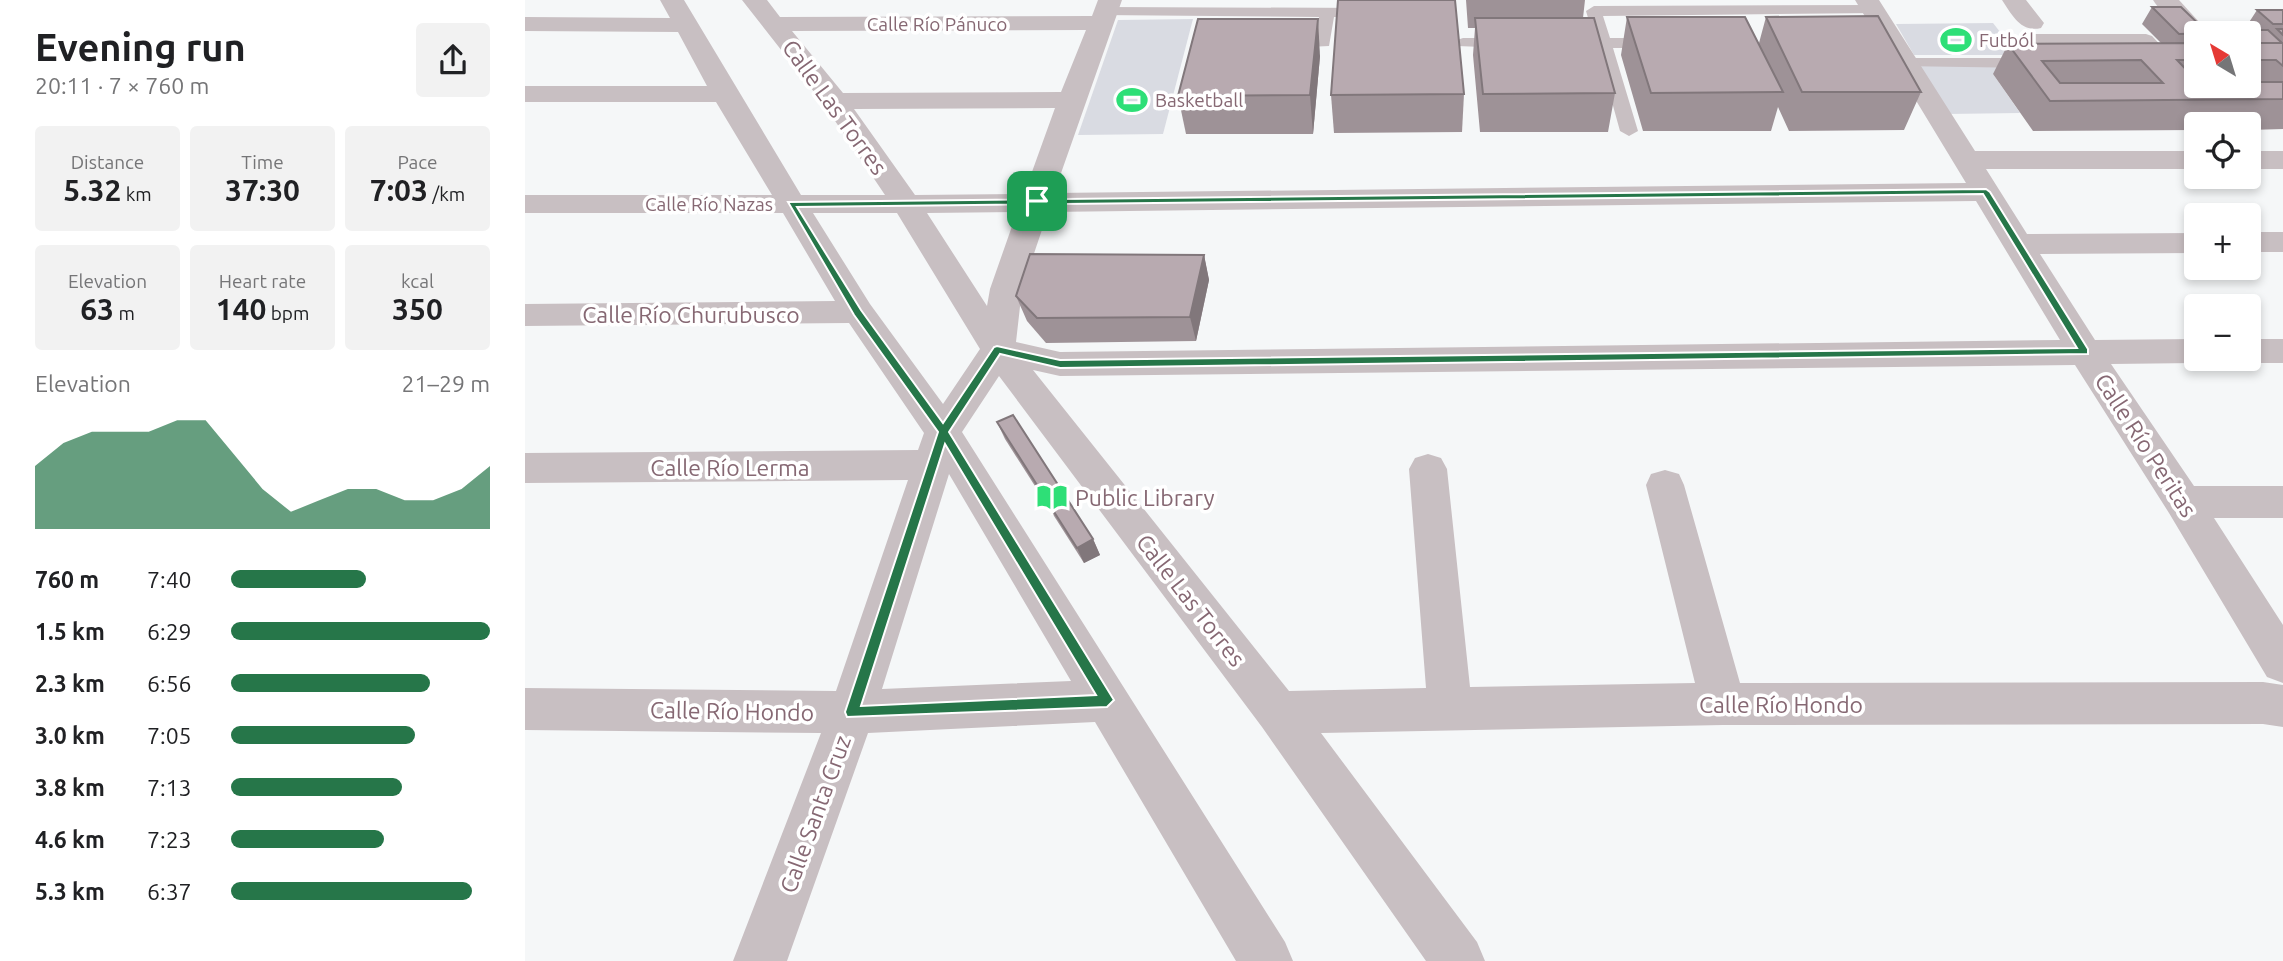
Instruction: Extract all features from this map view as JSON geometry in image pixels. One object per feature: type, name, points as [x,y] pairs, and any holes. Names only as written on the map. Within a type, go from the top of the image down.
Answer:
[{"type":"street","name":"Calle Las Torres","points":[[754,0],[835,102],[906,204],[997,350],[1278,712],[1458,961]]},
{"type":"street","points":[[2014,0],[2032,23]]},
{"type":"street","points":[[2165,0],[2186,21]]},
{"type":"street","name":"Calle Río Peritas","points":[[1870,5],[1889,49],[1966,160],[2283,663]]},
{"type":"street","points":[[525,24],[678,12],[939,448],[1107,700],[1266,961]]},
{"type":"street","name":"Calle Río Pánuco","points":[[773,24],[1105,12]]},
{"type":"street","name":"Calle Santa Cruz","points":[[760,961],[852,712],[939,448],[997,350],[1006,289],[1071,100],[1105,12]]},
{"type":"street","points":[[525,94],[725,94]]},
{"type":"street","points":[[835,102],[1071,100]]},
{"type":"street","points":[[1966,160],[2184,160]]},
{"type":"street","points":[[2261,160],[2283,160]]},
{"type":"street","name":"Calle Río Nazas","points":[[525,204],[906,204],[1986,192]]},
{"type":"street","points":[[2261,242],[2283,242]]},
{"type":"street","points":[[2018,244],[2184,243]]},
{"type":"street","name":"Calle Río Churubusco","points":[[525,315],[858,313]]},
{"type":"street","points":[[997,350],[1060,364],[2184,351]]},
{"type":"street","points":[[2261,351],[2283,351]]},
{"type":"street","name":"Calle Río Lerma","points":[[525,468],[939,448]]},
{"type":"street","points":[[1428,469],[1450,710]]},
{"type":"street","points":[[1665,485],[1723,704]]},
{"type":"street","points":[[2183,502],[2283,502]]},
{"type":"street","name":"Calle Río Hondo","points":[[525,709],[852,712],[1107,700]]},
{"type":"street","name":"Calle Río Hondo","points":[[1278,712],[1723,704],[2263,703],[2283,706]]},
{"type":"lane","points":[[1629,131],[1594,11],[1870,5]]},
{"type":"lane","points":[[1105,12],[1387,13]]},
{"type":"lane","points":[[1207,33],[1212,12]]},
{"type":"lane","points":[[1270,43],[1323,43],[1327,13]]},
{"type":"lane","points":[[1889,49],[2062,64],[2035,39],[2146,39],[2170,64],[2145,64]]},
{"type":"lane","points":[[1463,43],[1527,43]]},
{"type":"lane","points":[[1552,43],[1672,43]]},
{"type":"shaded area","points":[[1193,19],[1163,134],[1078,135],[1118,20]]},
{"type":"shaded area","name":"Futból","points":[[1993,23],[2018,55],[1914,55],[1896,24]]},
{"type":"shaded area","points":[[1917,66],[2027,66],[2033,74],[1993,74],[2020,113],[1947,114]]},
{"type":"building","points":[[1338,0],[1455,0],[1464,94],[1331,95]]},
{"type":"building","points":[[2152,7],[2181,7],[2196,21],[2184,21],[2184,34],[2179,34]]},
{"type":"building","points":[[2257,10],[2283,10],[2283,24],[2273,24]]},
{"type":"building","points":[[1878,16],[1921,92],[1802,92],[1766,17]]},
{"type":"building","points":[[1627,17],[1745,17],[1783,92],[1651,93]]},
{"type":"building","points":[[1475,18],[1594,18],[1615,93],[1483,94]]},
{"type":"building","points":[[1198,19],[1318,19],[1310,95],[1178,96]]},
{"type":"building","points":[[2261,30],[2268,30],[2282,43],[2261,43]]},
{"type":"building","points":[[2184,43],[2184,60],[2177,60],[2184,67],[2184,98],[2261,98],[2261,82],[2283,82],[2283,99],[2050,101],[2008,44]],"holes":[[[2141,60],[2163,83],[2060,83],[2042,61]]]},
{"type":"building","points":[[2261,43],[2283,43],[2283,66],[2276,60],[2261,60]]},
{"type":"building","points":[[1030,254],[1204,255],[1190,317],[1037,318],[1016,296]]},
{"type":"building","name":"Public Library","points":[[1013,415],[1093,539],[1077,548],[997,422]]},
{"type":"place","name":"Futból","points":[[1956,40]]},
{"type":"place","name":"Basketball","points":[[1132,100]]},
{"type":"place","name":"Public Library","points":[[1052,497]]},
{"type":"route","points":[[1037,201],[791,204],[858,313],[943,432],[935,465],[852,712],[1107,700],[943,432],[997,350],[1060,364],[2084,351],[1986,192],[1037,201]]}]
